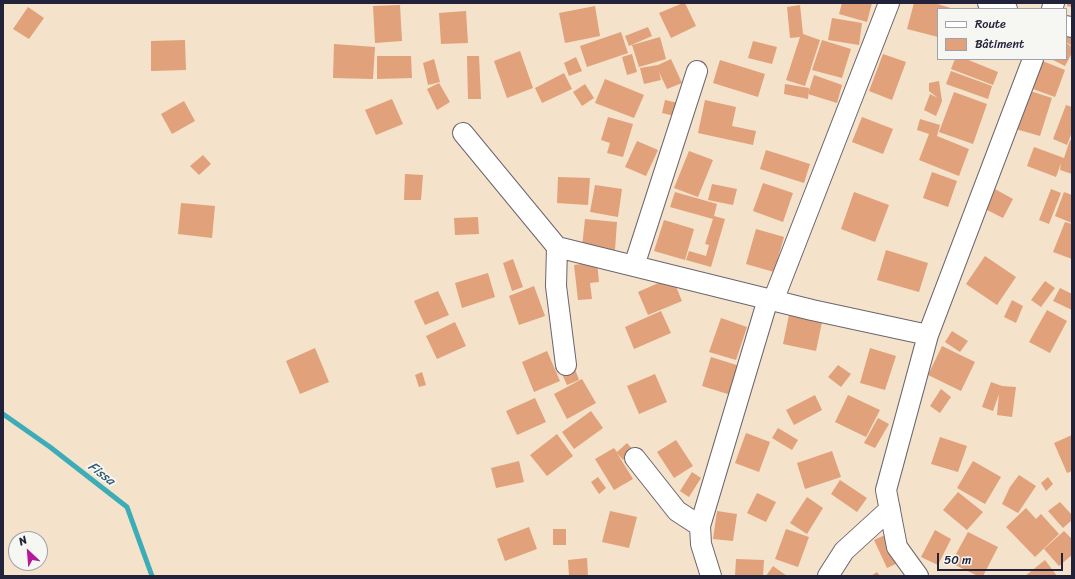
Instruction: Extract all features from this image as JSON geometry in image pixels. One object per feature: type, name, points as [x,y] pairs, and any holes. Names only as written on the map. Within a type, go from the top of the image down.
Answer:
[{"type":"street","points":[[711,576],[701,544],[700,526],[770,300],[889,3]]},
{"type":"street","points":[[988,3],[1004,8]]},
{"type":"street","points":[[918,576],[897,547],[886,490],[928,335],[1033,60]]},
{"type":"street","points":[[634,266],[697,71]]},
{"type":"street","points":[[463,133],[557,247],[770,300],[928,335]]},
{"type":"street","points":[[557,247],[556,286],[566,365]]},
{"type":"street","points":[[635,458],[677,511],[700,526]]},
{"type":"street","points":[[828,576],[844,551],[890,509]]},
{"type":"building","points":[[685,3],[696,26],[671,38],[659,13]]},
{"type":"building","points":[[842,3],[872,3],[867,22],[839,14]]},
{"type":"building","points":[[914,3],[934,3],[951,8],[937,8],[937,37],[907,29]]},
{"type":"building","points":[[1067,3],[1072,3],[1072,7],[1067,6]]},
{"type":"building","points":[[400,5],[402,41],[375,43],[373,6]]},
{"type":"building","points":[[800,5],[803,34],[820,40],[805,86],[786,80],[800,37],[790,38],[787,7]]},
{"type":"building","points":[[595,6],[600,36],[565,43],[559,13]]},
{"type":"building","points":[[28,7],[44,18],[29,39],[13,29]]},
{"type":"building","points":[[466,11],[468,43],[441,44],[439,13]]},
{"type":"building","points":[[832,18],[862,23],[859,45],[828,40]]},
{"type":"building","points":[[648,27],[652,36],[629,46],[625,36]]},
{"type":"building","points":[[1067,29],[1072,30],[1072,46],[1067,43]]},
{"type":"building","points":[[621,32],[628,53],[587,67],[580,46]]},
{"type":"building","points":[[660,37],[666,59],[639,67],[632,45]]},
{"type":"building","points":[[185,40],[186,70],[151,71],[151,41]]},
{"type":"building","points":[[822,40],[851,49],[842,78],[812,70]]},
{"type":"building","points":[[753,41],[777,47],[772,64],[748,58]]},
{"type":"building","points":[[334,44],[375,47],[373,79],[333,78]]},
{"type":"building","points":[[1067,44],[1072,47],[1072,53],[1065,66],[1053,60],[1067,60]]},
{"type":"building","points":[[520,51],[533,88],[507,98],[494,61]]},
{"type":"building","points":[[632,54],[637,72],[627,75],[622,57]]},
{"type":"building","points":[[883,54],[906,62],[892,100],[869,91]]},
{"type":"building","points":[[377,56],[411,56],[412,78],[377,79]]},
{"type":"building","points":[[467,56],[479,56],[481,99],[468,99]]},
{"type":"building","points":[[576,57],[582,71],[569,76],[564,63]]},
{"type":"building","points":[[434,59],[440,82],[428,85],[423,63]]},
{"type":"building","points":[[671,59],[682,83],[667,89],[659,72],[661,80],[644,84],[640,68],[658,65]]},
{"type":"building","points":[[720,60],[765,74],[758,97],[713,83]]},
{"type":"building","points":[[955,60],[968,60],[998,72],[993,85],[951,69]]},
{"type":"building","points":[[1040,60],[1065,70],[1055,97],[1033,89],[1035,83],[1032,82]]},
{"type":"building","points":[[951,71],[992,86],[988,99],[946,84]]},
{"type":"building","points":[[564,73],[572,89],[542,103],[535,88]]},
{"type":"building","points":[[814,75],[842,85],[837,103],[808,94]]},
{"type":"building","points":[[605,79],[644,95],[634,118],[595,103]]},
{"type":"building","points":[[939,81],[942,101],[936,116],[924,110],[930,94],[938,98],[929,91],[929,83]]},
{"type":"building","points":[[439,83],[450,102],[437,110],[427,89]]},
{"type":"building","points":[[585,84],[594,98],[582,106],[573,92]]},
{"type":"building","points":[[785,84],[809,88],[808,99],[784,94]]},
{"type":"building","points":[[1024,89],[1052,98],[1040,136],[1012,128]]},
{"type":"building","points":[[954,92],[987,104],[973,144],[939,132]]},
{"type":"building","points":[[392,99],[403,124],[376,135],[365,110]]},
{"type":"building","points":[[665,100],[678,103],[675,116],[662,113]]},
{"type":"building","points":[[705,100],[736,107],[732,126],[756,131],[753,145],[698,133]]},
{"type":"building","points":[[184,101],[195,121],[172,134],[161,114]]},
{"type":"building","points":[[1066,105],[1072,107],[1072,132],[1067,145],[1053,139]]},
{"type":"building","points":[[608,117],[633,124],[623,157],[607,153],[610,143],[601,140]]},
{"type":"building","points":[[862,117],[893,129],[883,154],[852,142]]},
{"type":"building","points":[[920,119],[940,125],[937,136],[969,149],[959,176],[919,160],[929,134],[917,130]]},
{"type":"building","points":[[1070,140],[1072,141],[1072,174],[1060,170],[1061,163],[1056,177],[1027,166],[1034,147],[1064,158]]},
{"type":"building","points":[[637,141],[658,150],[646,176],[625,167]]},
{"type":"building","points":[[766,150],[810,164],[804,183],[760,169]]},
{"type":"building","points":[[689,151],[713,160],[698,197],[674,188]]},
{"type":"building","points":[[203,155],[211,164],[199,175],[190,166]]},
{"type":"building","points":[[932,172],[957,181],[948,207],[923,198]]},
{"type":"building","points":[[405,174],[423,175],[421,200],[404,200]]},
{"type":"building","points":[[558,177],[590,178],[588,205],[557,203]]},
{"type":"building","points":[[763,183],[793,193],[783,222],[753,211]]},
{"type":"building","points":[[712,184],[737,189],[733,205],[708,200]]},
{"type":"building","points":[[595,185],[622,189],[618,217],[590,212]]},
{"type":"building","points":[[993,188],[1013,199],[1003,218],[983,208]]},
{"type":"building","points":[[1051,189],[1061,193],[1049,224],[1039,220]]},
{"type":"building","points":[[675,192],[717,204],[714,216],[725,219],[711,267],[686,260],[689,251],[706,256],[709,245],[705,244],[713,219],[670,207]]},
{"type":"building","points":[[854,192],[889,205],[875,242],[841,229]]},
{"type":"building","points":[[1064,192],[1072,195],[1072,223],[1055,216]]},
{"type":"building","points":[[181,203],[215,206],[212,238],[178,234]]},
{"type":"building","points":[[478,217],[479,234],[455,235],[454,218]]},
{"type":"building","points":[[585,219],[617,222],[615,250],[582,247]]},
{"type":"building","points":[[664,220],[694,229],[685,260],[654,251]]},
{"type":"building","points":[[1065,222],[1072,224],[1072,259],[1053,252]]},
{"type":"building","points":[[756,229],[784,237],[774,272],[746,264]]},
{"type":"building","points":[[886,250],[928,263],[919,292],[877,280]]},
{"type":"building","points":[[985,256],[1016,277],[997,305],[966,284]]},
{"type":"building","points":[[513,259],[523,287],[512,291],[503,263]]},
{"type":"building","points":[[597,262],[599,282],[590,283],[592,299],[578,300],[574,265]]},
{"type":"building","points":[[488,273],[495,297],[462,308],[455,283]]},
{"type":"building","points":[[672,277],[682,301],[648,315],[638,292]]},
{"type":"building","points":[[1045,281],[1055,288],[1041,307],[1031,300]]},
{"type":"building","points":[[534,286],[545,316],[519,325],[509,296]]},
{"type":"building","points":[[1060,288],[1072,294],[1072,310],[1053,301]]},
{"type":"building","points":[[438,291],[449,315],[425,325],[414,301]]},
{"type":"building","points":[[1012,300],[1023,306],[1016,323],[1004,317]]},
{"type":"building","points":[[1047,310],[1067,321],[1050,353],[1029,342]]},
{"type":"building","points":[[661,311],[671,333],[634,349],[625,327]]},
{"type":"building","points":[[789,315],[822,322],[816,351],[783,344]]},
{"type":"building","points":[[721,318],[747,327],[736,360],[709,352]]},
{"type":"building","points":[[455,322],[466,346],[437,359],[426,336]]},
{"type":"building","points":[[952,331],[968,341],[960,352],[945,342]]},
{"type":"building","points":[[942,346],[975,362],[961,391],[928,375]]},
{"type":"building","points":[[315,348],[329,382],[300,394],[286,361]]},
{"type":"building","points":[[870,348],[896,356],[885,390],[860,383]]},
{"type":"building","points":[[547,351],[560,381],[534,392],[522,362]]},
{"type":"building","points":[[711,357],[743,367],[734,396],[702,386]]},
{"type":"building","points":[[838,365],[851,374],[841,387],[828,377]]},
{"type":"building","points":[[575,369],[579,380],[567,385],[562,374]]},
{"type":"building","points":[[422,372],[426,385],[419,387],[415,375]]},
{"type":"building","points":[[655,374],[667,402],[639,414],[627,386]]},
{"type":"building","points":[[582,379],[596,403],[567,419],[554,394]]},
{"type":"building","points":[[991,382],[1002,386],[1016,387],[1012,417],[997,415],[999,394],[993,411],[982,407]]},
{"type":"building","points":[[941,389],[951,397],[940,413],[930,406]]},
{"type":"building","points":[[815,395],[822,410],[794,425],[786,410]]},
{"type":"building","points":[[848,395],[880,410],[866,437],[835,422]]},
{"type":"building","points":[[535,398],[546,422],[517,435],[506,411]]},
{"type":"building","points":[[591,411],[603,428],[574,449],[562,432]]},
{"type":"building","points":[[878,418],[889,424],[875,448],[864,443]]},
{"type":"building","points":[[778,428],[798,440],[792,450],[772,438]]},
{"type":"building","points":[[746,433],[770,442],[759,472],[735,463]]},
{"type":"building","points":[[557,434],[573,456],[547,476],[530,455]]},
{"type":"building","points":[[1072,435],[1072,471],[1067,473],[1054,443]]},
{"type":"building","points":[[940,437],[967,446],[958,472],[931,464]]},
{"type":"building","points":[[676,440],[693,466],[674,478],[657,452]]},
{"type":"building","points":[[627,443],[633,450],[623,460],[617,453],[633,479],[614,490],[595,459],[614,448],[617,452]]},
{"type":"building","points":[[832,451],[841,477],[805,489],[797,463]]},
{"type":"building","points":[[519,461],[524,482],[496,488],[491,468]]},
{"type":"building","points":[[973,461],[1001,477],[985,504],[957,488]]},
{"type":"building","points":[[692,472],[701,478],[689,497],[680,491]]},
{"type":"building","points":[[1019,475],[1036,486],[1018,513],[1002,504],[1010,487]]},
{"type":"building","points":[[598,477],[606,488],[599,494],[591,482]]},
{"type":"building","points":[[1048,477],[1053,484],[1046,491],[1041,483]]},
{"type":"building","points":[[840,480],[867,498],[857,512],[831,494]]},
{"type":"building","points":[[958,492],[983,512],[967,530],[943,510]]},
{"type":"building","points":[[757,493],[776,502],[766,522],[747,513]]},
{"type":"building","points":[[807,497],[823,508],[807,534],[790,523]]},
{"type":"building","points":[[1060,502],[1072,515],[1072,520],[1063,528],[1048,511]]},
{"type":"building","points":[[1026,508],[1036,519],[1041,514],[1059,534],[1035,557],[1006,527]]},
{"type":"building","points":[[610,511],[637,517],[629,548],[602,542]]},
{"type":"building","points":[[717,511],[737,514],[733,541],[713,539]]},
{"type":"building","points":[[529,527],[537,549],[505,561],[497,539]]},
{"type":"building","points":[[553,529],[566,529],[566,545],[553,545]]},
{"type":"building","points":[[786,529],[809,537],[798,567],[775,559]]},
{"type":"building","points":[[935,530],[951,539],[938,565],[921,557]]},
{"type":"building","points":[[1064,531],[1072,539],[1072,555],[1059,566],[1044,549]]},
{"type":"building","points":[[968,532],[998,547],[983,576],[978,576],[951,563]]},
{"type":"building","points":[[885,535],[898,563],[887,568],[874,540]]},
{"type":"building","points":[[587,558],[588,576],[569,576],[568,560]]},
{"type":"building","points":[[736,559],[764,560],[763,576],[735,576]]},
{"type":"building","points":[[1045,560],[1057,576],[1025,576]]},
{"type":"building","points":[[773,566],[787,576],[766,576]]},
{"type":"building","points":[[877,572],[880,576],[871,576]]},
{"type":"waterway","name":"Fissa","points":[[3,414],[50,447],[127,507],[152,576]]}]
